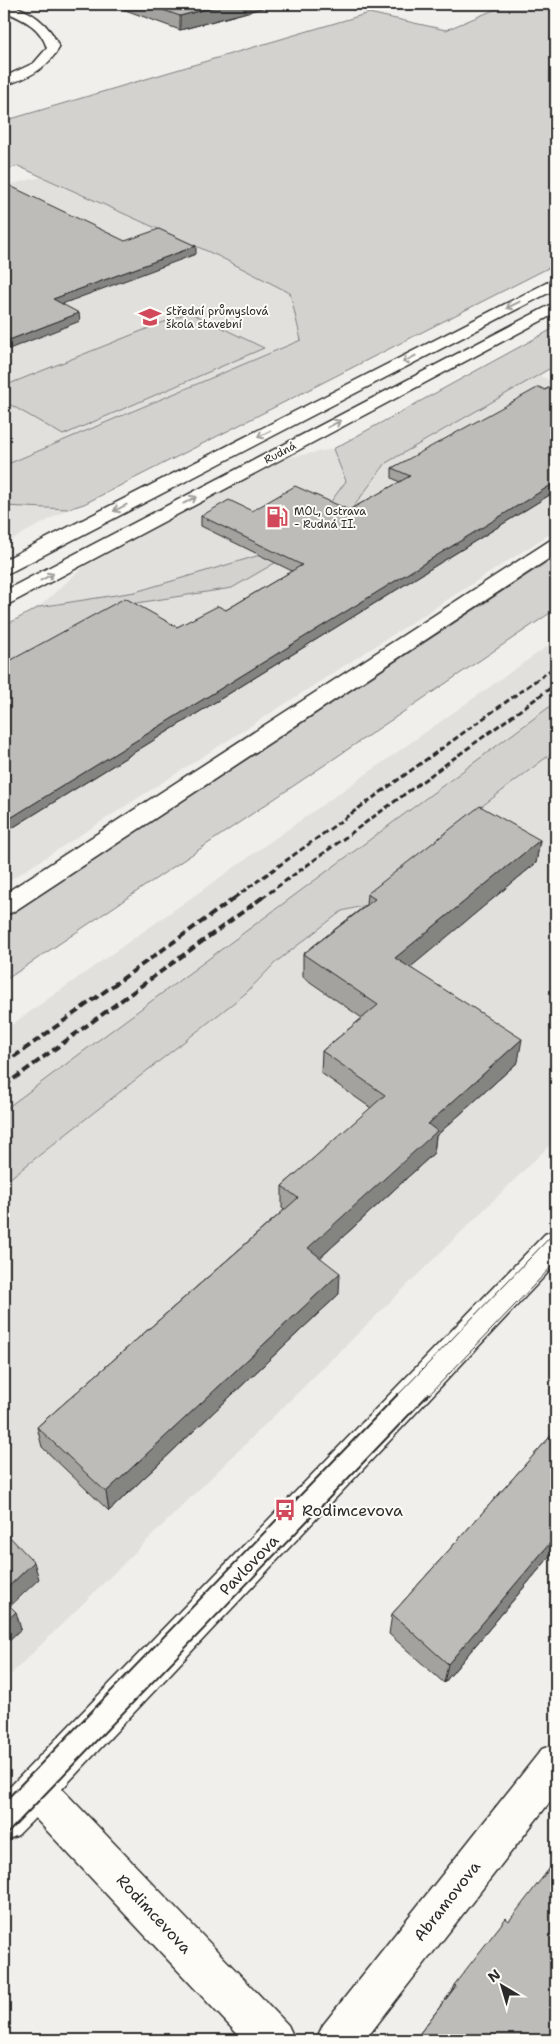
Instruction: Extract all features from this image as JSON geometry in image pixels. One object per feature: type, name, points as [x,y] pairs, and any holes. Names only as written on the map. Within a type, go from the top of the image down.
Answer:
[{"type":"main road","points":[[4,7],[42,25],[50,36],[54,48],[47,60],[40,65],[4,81]]},
{"type":"main road","name":"Rudná","points":[[4,568],[556,283]]},
{"type":"main road","name":"Rudná","points":[[4,600],[556,307]]},
{"type":"main road","points":[[4,906],[556,545]]},
{"type":"main road","name":"Pavlovova","points":[[4,1822],[551,1257]]},
{"type":"main road","name":"Abramovova","points":[[338,2040],[556,1763]]},
{"type":"main road","name":"Rodimcevova","points":[[35,1789],[273,2040]]},
{"type":"shaded area","points":[[508,4],[556,4],[556,264],[84,504],[68,509],[4,506],[4,460],[10,463],[301,340],[290,293],[218,256],[18,166],[4,170],[4,121],[369,13],[446,30]]},
{"type":"shaded area","name":"Střední průmyslová škola stavební","points":[[41,177],[218,256],[290,293],[301,340],[10,463],[4,460],[4,186]]},
{"type":"shaded area","points":[[189,312],[264,348],[63,435],[4,401],[4,386]]},
{"type":"shaded area","points":[[556,327],[556,365],[386,463],[340,525],[232,588],[124,605],[4,671],[4,626],[39,607],[135,592],[260,555],[321,515],[346,481],[333,449]]},
{"type":"shaded area","points":[[538,375],[556,383],[556,530],[4,884],[4,671],[124,605],[232,588],[340,525],[386,463]]},
{"type":"shaded area","points":[[333,449],[346,481],[322,515],[260,555],[135,592],[39,607],[83,567],[286,458]]},
{"type":"shaded area","points":[[4,506],[68,509],[4,544]]},
{"type":"shaded area","points":[[556,556],[556,609],[4,981],[4,919]]},
{"type":"shaded area","points":[[556,640],[556,707],[4,1117],[4,1030]]},
{"type":"shaded area","points":[[556,702],[556,750],[473,813],[387,900],[342,911],[276,962],[246,993],[4,1183],[4,1110]]},
{"type":"shaded area","points":[[556,750],[556,1139],[4,1681],[4,1183],[246,993],[276,962],[342,911],[387,900],[473,813]]},
{"type":"building","points":[[146,4],[225,4],[180,16]]},
{"type":"building","points":[[4,183],[125,241],[159,229],[196,246],[53,299],[79,313],[4,342]]},
{"type":"building","points":[[556,384],[556,482],[4,822],[4,664],[125,598],[177,627],[218,606],[226,610],[302,565],[201,516],[229,500],[252,511],[295,486],[349,510],[410,476],[392,468],[539,387],[545,390]]},
{"type":"building","points":[[480,806],[540,840],[395,958],[522,1039],[428,1124],[437,1131],[308,1248],[340,1273],[106,1492],[37,1427],[298,1198],[282,1186],[385,1095],[322,1051],[378,1005],[303,954],[375,899],[367,894]]},
{"type":"building","points":[[556,1430],[556,1536],[448,1664],[392,1614]]},
{"type":"building","points":[[4,1531],[34,1562],[4,1591]]},
{"type":"building","points":[[4,1600],[16,1612],[4,1623]]},
{"type":"building","points":[[556,1860],[556,2032],[550,2040],[420,2040],[417,2037],[456,1986],[454,1985],[506,1918],[509,1921]]},
{"type":"tram line","points":[[397,1396],[556,1231]]},
{"type":"tram line","points":[[428,1396],[556,1262]]},
{"type":"tram line","points":[[4,1802],[398,1394]]},
{"type":"tram line","points":[[4,1837],[429,1394]]},
{"type":"railway","points":[[234,898],[556,666]]},
{"type":"railway","points":[[262,898],[556,684]]},
{"type":"railway","points":[[4,1064],[236,897]]},
{"type":"railway","points":[[4,1086],[263,897]]},
{"type":"place","name":"Střední průmyslová škola stavební","points":[[150,317]]},
{"type":"place","name":"MOL, Ostrava - Rudná II.","points":[[277,517]]},
{"type":"place","name":"Rodimcevova","points":[[285,1510]]}]
